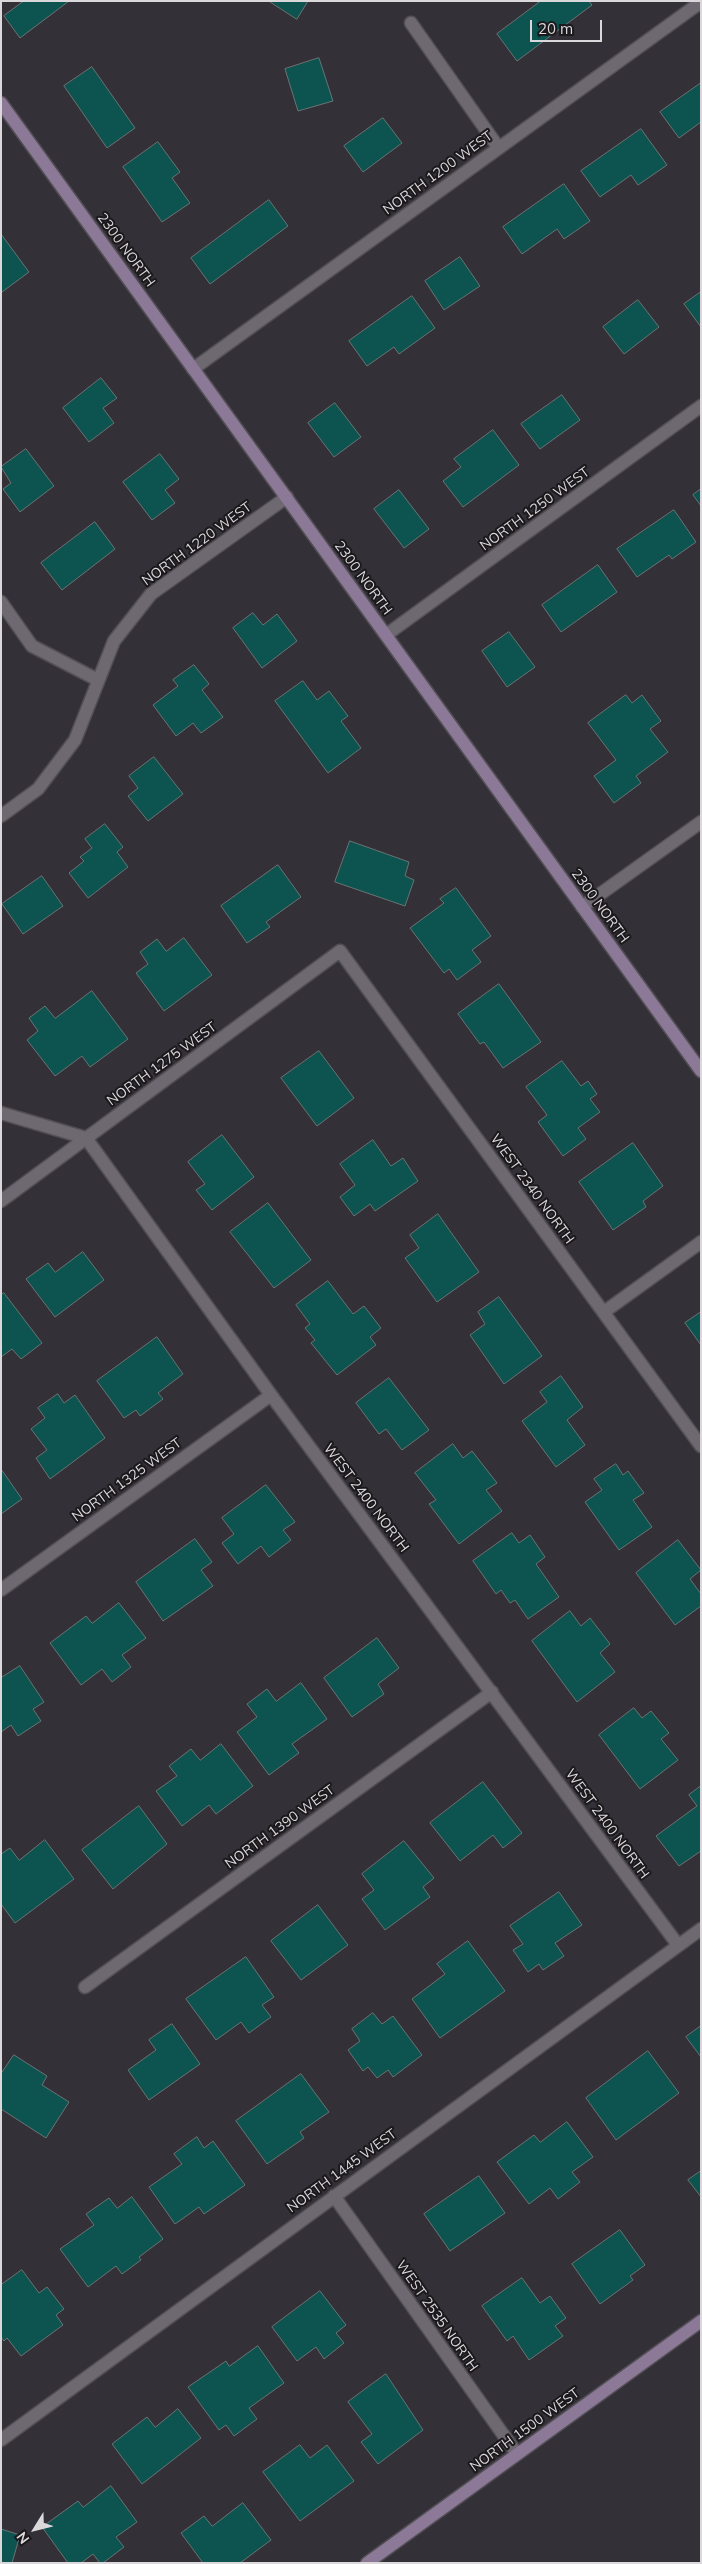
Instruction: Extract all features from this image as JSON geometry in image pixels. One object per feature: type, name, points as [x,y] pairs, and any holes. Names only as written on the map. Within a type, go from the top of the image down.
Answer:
[{"type":"street","name":"NORTH 1200 WEST","points":[[193,369],[701,2]]},
{"type":"street","points":[[411,23],[498,147]]},
{"type":"street","name":"2300 NORTH","points":[[1,102],[701,1071]]},
{"type":"street","name":"NORTH 1250 WEST","points":[[386,635],[701,406]]},
{"type":"street","name":"NORTH 1220 WEST","points":[[1,816],[38,789],[75,740],[114,641],[151,594],[287,497]]},
{"type":"street","points":[[1,602],[32,646],[98,680]]},
{"type":"street","points":[[582,907],[701,822]]},
{"type":"street","name":"NORTH 1275 WEST","points":[[1,1201],[340,951]]},
{"type":"street","name":"WEST 2340 NORTH","points":[[340,951],[701,1446]]},
{"type":"street","points":[[1,1112],[86,1138]]},
{"type":"street","name":"WEST 2400 NORTH","points":[[86,1138],[271,1394],[678,1945]]},
{"type":"street","points":[[604,1312],[701,1242]]},
{"type":"street","name":"NORTH 1325 WEST","points":[[1,1590],[271,1394]]},
{"type":"street","name":"NORTH 1390 WEST","points":[[85,1987],[492,1692]]},
{"type":"street","name":"NORTH 1445 WEST","points":[[1,2440],[701,1928]]},
{"type":"street","name":"WEST 2535 NORTH","points":[[334,2196],[517,2454]]},
{"type":"street","name":"NORTH 1500 WEST","points":[[367,2563],[701,2321]]},
{"type":"building","points":[[24,1],[69,1],[20,38],[4,16]]},
{"type":"building","points":[[269,1],[308,1],[297,19]]},
{"type":"building","points":[[541,1],[589,1],[592,5],[517,61],[497,34]]},
{"type":"building","points":[[319,58],[333,101],[298,111],[285,69]]},
{"type":"building","points":[[92,67],[135,128],[107,148],[64,86]]},
{"type":"building","points":[[701,83],[701,122],[679,138],[660,112]]},
{"type":"building","points":[[383,118],[402,143],[363,172],[344,146]]},
{"type":"building","points":[[641,129],[667,165],[638,185],[631,175],[600,197],[581,171]]},
{"type":"building","points":[[158,142],[180,172],[172,178],[190,203],[162,222],[123,167]]},
{"type":"building","points":[[564,184],[590,221],[564,239],[557,229],[522,254],[503,227]]},
{"type":"building","points":[[269,200],[288,226],[210,284],[191,258]]},
{"type":"building","points":[[1,234],[29,272],[2,292],[1,291]]},
{"type":"building","points":[[460,257],[480,286],[444,310],[425,281]]},
{"type":"building","points":[[701,292],[701,327],[684,304]]},
{"type":"building","points":[[412,296],[435,328],[399,354],[394,347],[367,366],[349,341]]},
{"type":"building","points":[[638,300],[659,327],[624,354],[603,327]]},
{"type":"building","points":[[101,378],[117,398],[103,408],[114,423],[89,442],[63,408]]},
{"type":"building","points":[[562,395],[580,420],[540,449],[521,424]]},
{"type":"building","points":[[335,403],[361,437],[334,457],[308,423]]},
{"type":"building","points":[[493,430],[519,465],[463,507],[443,481],[461,467],[454,459]]},
{"type":"building","points":[[26,449],[54,486],[20,512],[3,489],[11,483],[1,467]]},
{"type":"building","points":[[160,454],[179,479],[165,490],[175,503],[152,520],[123,482]]},
{"type":"building","points":[[701,489],[701,506],[693,495]]},
{"type":"building","points":[[399,490],[429,529],[404,548],[374,509]]},
{"type":"building","points":[[674,510],[696,542],[672,559],[669,555],[637,577],[617,549]]},
{"type":"building","points":[[95,522],[115,549],[62,590],[41,563]]},
{"type":"building","points":[[598,565],[617,592],[561,632],[542,605]]},
{"type":"building","points":[[253,613],[263,625],[277,614],[297,641],[262,668],[233,628]]},
{"type":"building","points":[[509,632],[535,667],[507,687],[482,651]]},
{"type":"building","points":[[194,665],[209,684],[202,690],[223,717],[201,733],[193,723],[176,736],[153,705],[178,686],[173,680]]},
{"type":"building","points":[[303,681],[317,700],[329,691],[348,716],[341,721],[361,748],[328,773],[275,701]]},
{"type":"building","points":[[626,695],[632,703],[642,695],[661,721],[650,729],[668,752],[636,776],[641,783],[614,803],[594,776],[616,760],[588,723]]},
{"type":"building","points":[[154,757],[183,794],[148,821],[128,796],[138,788],[129,776]]},
{"type":"building","points":[[105,824],[123,847],[117,852],[128,867],[88,898],[69,873],[84,861],[80,857],[92,848],[85,839]]},
{"type":"building","points":[[350,841],[409,862],[405,876],[414,880],[405,906],[335,882]]},
{"type":"building","points":[[278,865],[301,897],[266,922],[270,927],[247,943],[221,906]]},
{"type":"building","points":[[42,876],[63,906],[23,934],[2,904]]},
{"type":"building","points":[[456,888],[491,936],[472,950],[481,962],[457,980],[449,969],[444,973],[410,928],[444,903],[440,899]]},
{"type":"building","points":[[184,938],[212,975],[164,1011],[136,973],[148,964],[140,952],[157,939],[166,951]]},
{"type":"building","points":[[499,984],[541,1042],[503,1068],[484,1042],[480,1044],[458,1014]]},
{"type":"building","points":[[92,991],[128,1039],[90,1067],[82,1056],[55,1076],[27,1040],[38,1031],[29,1018],[45,1006],[55,1018]]},
{"type":"building","points":[[319,1051],[354,1098],[317,1126],[281,1078]]},
{"type":"building","points":[[562,1061],[581,1086],[588,1081],[597,1094],[590,1099],[600,1112],[578,1128],[586,1139],[563,1156],[538,1122],[547,1115],[526,1087]]},
{"type":"building","points":[[222,1135],[254,1177],[212,1210],[196,1190],[205,1184],[188,1162]]},
{"type":"building","points":[[373,1140],[391,1166],[403,1158],[418,1181],[375,1211],[370,1204],[354,1216],[340,1197],[355,1185],[340,1164]]},
{"type":"building","points":[[633,1143],[663,1186],[643,1201],[646,1207],[613,1230],[579,1182]]},
{"type":"building","points":[[268,1203],[311,1260],[274,1288],[230,1232]]},
{"type":"building","points":[[438,1214],[479,1272],[437,1302],[405,1258],[419,1248],[410,1235]]},
{"type":"building","points":[[83,1252],[104,1280],[55,1317],[26,1279],[48,1263],[55,1272]]},
{"type":"building","points":[[328,1281],[353,1314],[364,1306],[381,1328],[370,1337],[376,1345],[337,1375],[311,1343],[315,1340],[305,1328],[310,1324],[296,1305]]},
{"type":"building","points":[[4,1293],[42,1343],[21,1359],[12,1349],[1,1357],[1,1295]]},
{"type":"building","points":[[499,1297],[542,1356],[504,1384],[470,1335],[485,1324],[478,1312]]},
{"type":"building","points":[[701,1312],[701,1345],[685,1323]]},
{"type":"building","points":[[157,1337],[183,1374],[158,1393],[163,1399],[140,1416],[136,1410],[124,1418],[97,1381]]},
{"type":"building","points":[[561,1376],[583,1407],[567,1420],[585,1445],[556,1467],[522,1421],[547,1402],[540,1392]]},
{"type":"building","points":[[389,1378],[429,1430],[402,1450],[386,1429],[379,1434],[356,1403]]},
{"type":"building","points":[[58,1394],[64,1403],[75,1395],[105,1438],[50,1479],[36,1458],[47,1450],[31,1429],[45,1418],[38,1408]]},
{"type":"building","points":[[453,1444],[463,1458],[472,1451],[497,1483],[486,1490],[502,1511],[459,1544],[429,1504],[436,1500],[415,1473]]},
{"type":"building","points":[[616,1464],[623,1475],[628,1471],[644,1493],[633,1500],[652,1527],[619,1550],[585,1502],[602,1490],[594,1479]]},
{"type":"building","points":[[1,1469],[22,1499],[1,1514]]},
{"type":"building","points":[[266,1485],[295,1522],[283,1530],[291,1540],[269,1557],[261,1546],[238,1564],[222,1543],[234,1534],[222,1518]]},
{"type":"building","points":[[512,1533],[519,1543],[530,1535],[545,1557],[536,1564],[559,1597],[528,1619],[515,1600],[510,1603],[501,1590],[496,1594],[473,1561]]},
{"type":"building","points":[[195,1539],[212,1562],[201,1570],[213,1586],[163,1621],[136,1582]]},
{"type":"building","points":[[678,1540],[701,1570],[690,1579],[701,1594],[701,1606],[675,1625],[636,1573]]},
{"type":"building","points":[[119,1603],[146,1638],[122,1655],[131,1667],[112,1682],[102,1669],[81,1685],[50,1643],[86,1616],[92,1623]]},
{"type":"building","points":[[570,1611],[581,1626],[590,1618],[610,1644],[600,1653],[615,1672],[577,1702],[532,1641]]},
{"type":"building","points":[[377,1638],[399,1668],[378,1684],[384,1694],[352,1717],[324,1678]]},
{"type":"building","points":[[20,1666],[44,1702],[33,1709],[41,1721],[18,1736],[11,1725],[1,1732],[1,1678]]},
{"type":"building","points":[[301,1683],[327,1719],[292,1744],[299,1753],[269,1775],[237,1732],[257,1717],[247,1704],[267,1689],[276,1701]]},
{"type":"building","points":[[634,1708],[642,1718],[651,1711],[669,1733],[661,1739],[678,1760],[640,1789],[599,1735]]},
{"type":"building","points":[[221,1744],[253,1786],[216,1814],[209,1805],[182,1826],[156,1791],[177,1776],[169,1766],[191,1749],[200,1760]]},
{"type":"building","points":[[483,1782],[522,1833],[503,1848],[493,1835],[460,1861],[430,1823]]},
{"type":"building","points":[[701,1786],[701,1851],[679,1866],[656,1836],[697,1806],[689,1795]]},
{"type":"building","points":[[139,1806],[167,1844],[113,1889],[82,1850]]},
{"type":"building","points":[[45,1840],[74,1879],[15,1923],[1,1904],[1,1854],[10,1848],[19,1860]]},
{"type":"building","points":[[404,1841],[434,1878],[423,1887],[430,1897],[385,1930],[362,1899],[374,1890],[362,1874]]},
{"type":"building","points":[[559,1892],[582,1925],[555,1943],[564,1956],[543,1970],[539,1964],[528,1972],[513,1950],[523,1944],[510,1926]]},
{"type":"building","points":[[318,1905],[348,1945],[301,1980],[271,1941]]},
{"type":"building","points":[[468,1941],[505,1991],[440,2038],[412,1999],[445,1974],[437,1964]]},
{"type":"building","points":[[246,1957],[274,1997],[262,2005],[271,2017],[249,2033],[241,2022],[216,2040],[186,1999]]},
{"type":"building","points":[[373,2013],[382,2024],[393,2016],[422,2055],[393,2077],[388,2070],[377,2078],[368,2067],[363,2071],[348,2050],[360,2041],[352,2029]]},
{"type":"building","points":[[172,2024],[200,2064],[149,2100],[128,2070],[156,2050],[149,2040]]},
{"type":"building","points":[[701,2026],[701,2057],[686,2037]]},
{"type":"building","points":[[648,2051],[679,2093],[616,2140],[586,2098]]},
{"type":"building","points":[[14,2055],[47,2076],[42,2085],[69,2102],[46,2138],[1,2109],[1,2074]]},
{"type":"building","points":[[301,2074],[329,2112],[300,2132],[304,2138],[267,2164],[236,2121]]},
{"type":"building","points":[[567,2122],[593,2157],[572,2172],[580,2182],[558,2199],[550,2188],[529,2204],[497,2162],[534,2135],[540,2142]]},
{"type":"building","points":[[197,2137],[204,2148],[213,2141],[245,2185],[204,2214],[199,2207],[175,2224],[149,2187],[182,2164],[174,2154]]},
{"type":"building","points":[[701,2171],[701,2197],[688,2180]]},
{"type":"building","points":[[479,2176],[505,2213],[450,2251],[424,2214]]},
{"type":"building","points":[[132,2197],[163,2239],[139,2257],[141,2260],[122,2274],[116,2266],[88,2287],[60,2249],[94,2225],[86,2214],[109,2198],[117,2208]]},
{"type":"building","points":[[620,2230],[645,2265],[630,2276],[633,2280],[600,2304],[572,2264]]},
{"type":"building","points":[[22,2270],[39,2293],[47,2287],[64,2309],[56,2315],[63,2325],[21,2356],[7,2338],[4,2341],[1,2337],[1,2285]]},
{"type":"building","points":[[522,2278],[540,2303],[550,2296],[566,2318],[555,2326],[563,2336],[529,2360],[513,2336],[507,2341],[482,2306]]},
{"type":"building","points":[[320,2291],[346,2325],[336,2333],[344,2343],[324,2359],[316,2347],[297,2361],[272,2327]]},
{"type":"building","points":[[258,2346],[284,2383],[249,2408],[257,2419],[234,2436],[226,2425],[219,2430],[188,2387],[226,2361],[229,2366]]},
{"type":"building","points":[[386,2374],[423,2430],[378,2464],[361,2442],[372,2434],[348,2402]]},
{"type":"building","points":[[178,2409],[201,2438],[142,2484],[112,2444],[147,2417],[155,2427]]},
{"type":"building","points":[[300,2445],[310,2458],[327,2445],[354,2481],[300,2521],[263,2472]]},
{"type":"building","points":[[111,2486],[137,2522],[116,2537],[124,2547],[103,2563],[100,2563],[93,2554],[81,2563],[68,2563],[42,2527],[78,2501],[83,2507]]},
{"type":"building","points":[[243,2503],[271,2540],[240,2563],[203,2563],[181,2533],[204,2516],[212,2526]]},
{"type":"building","points":[[1,2529],[20,2535],[12,2563],[1,2563]]}]
